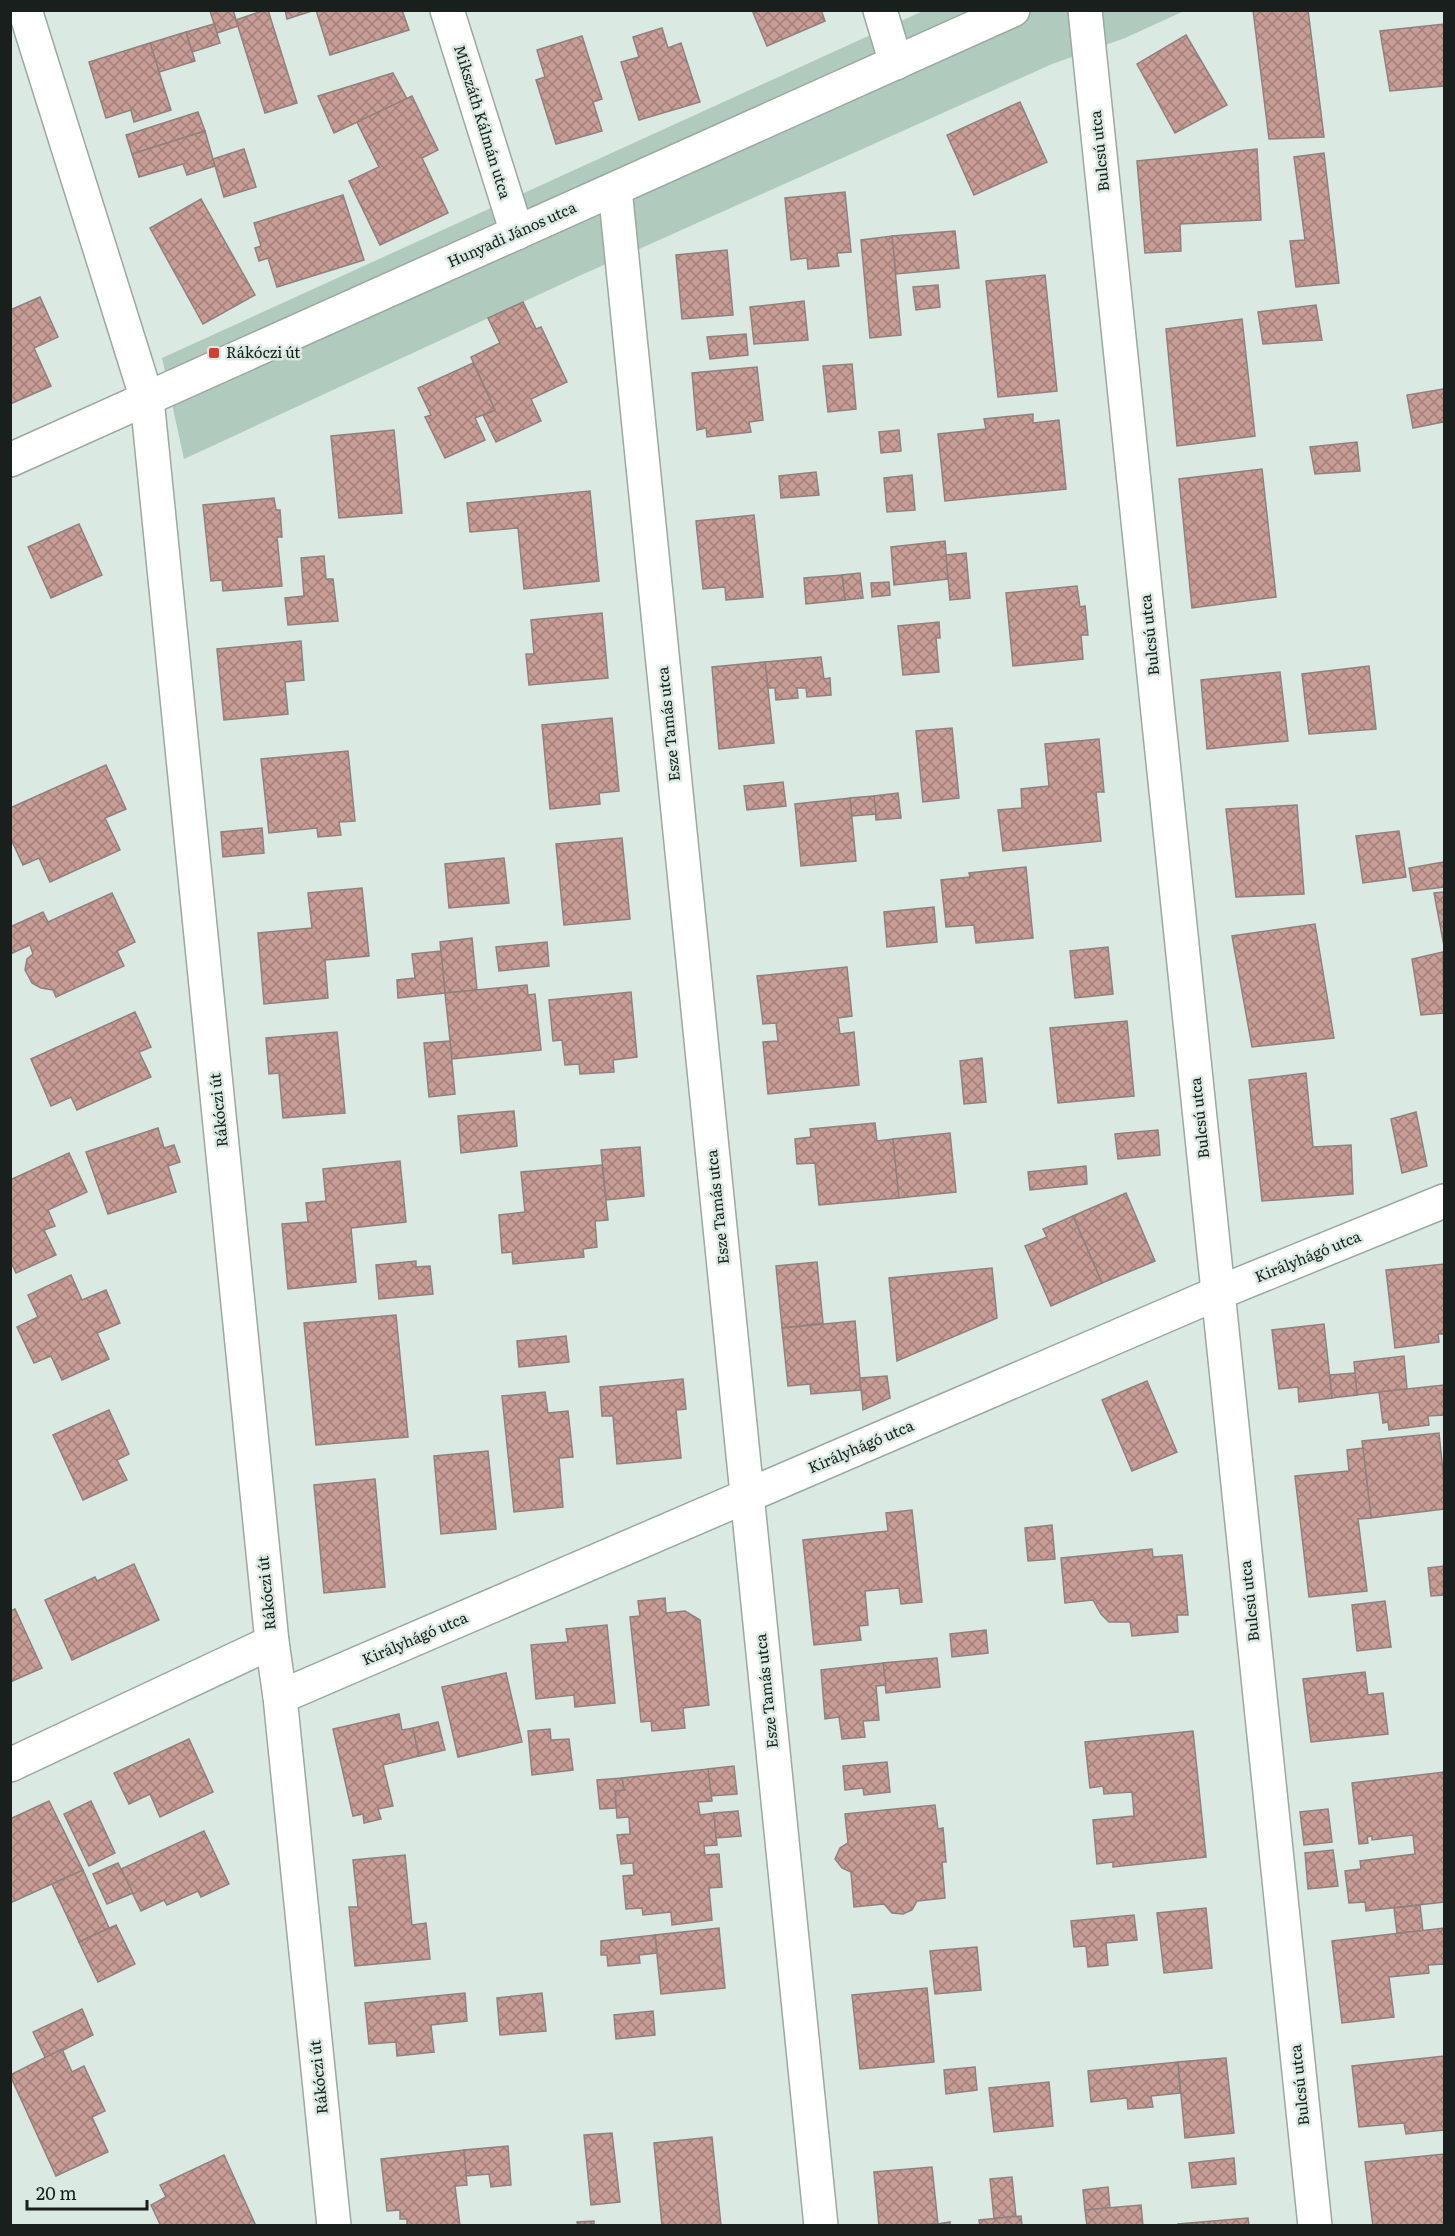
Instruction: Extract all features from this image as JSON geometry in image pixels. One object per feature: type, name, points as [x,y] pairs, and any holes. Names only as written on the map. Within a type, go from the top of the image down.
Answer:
[{"type":"street","name":"Rákóczi út","points":[[25,10],[147,399],[272,1642],[334,2226]]},
{"type":"street","name":"Mikszáth Kálmán utca","points":[[447,10],[517,233]]},
{"type":"street","points":[[880,10],[896,63]]},
{"type":"street","name":"Hunyadi János utca","points":[[10,460],[1013,10]]},
{"type":"street","name":"Bulcsú utca","points":[[1085,10],[1315,2226]]},
{"type":"street","name":"Esze Tamás utca","points":[[615,189],[821,2226]]},
{"type":"street","name":"Királyhágó utca","points":[[279,1697],[1218,1293],[1444,1201]]},
{"type":"street","points":[[10,1765],[272,1642]]},
{"type":"green space","points":[[923,11],[1184,11],[1125,38],[1052,64],[579,276],[184,459],[162,358]]},
{"type":"building","points":[[233,10],[238,26],[217,33],[210,11]]},
{"type":"building","points":[[268,10],[297,103],[265,113],[236,20]]},
{"type":"building","points":[[285,10],[315,10],[287,19]]},
{"type":"building","points":[[316,10],[402,10],[409,30],[330,55]]},
{"type":"building","points":[[752,10],[821,10],[825,21],[767,46]]},
{"type":"building","points":[[1253,10],[1308,10],[1324,137],[1269,139]]},
{"type":"building","points":[[214,24],[220,43],[192,52],[186,32]]},
{"type":"building","points":[[1444,24],[1444,86],[1390,91],[1380,31]]},
{"type":"building","points":[[662,28],[668,48],[681,43],[700,102],[639,120],[621,62],[639,57],[633,37]]},
{"type":"building","points":[[186,32],[195,61],[159,72],[150,43]]},
{"type":"building","points":[[1186,35],[1227,105],[1175,133],[1137,64]]},
{"type":"building","points":[[582,36],[602,99],[593,102],[602,131],[556,144],[536,80],[545,77],[537,50]]},
{"type":"building","points":[[150,43],[171,110],[134,122],[131,110],[106,118],[89,62]]},
{"type":"building","points":[[393,73],[407,99],[334,133],[318,96]]},
{"type":"building","points":[[412,96],[438,150],[422,158],[448,213],[380,245],[349,181],[379,167],[357,122]]},
{"type":"building","points":[[1020,102],[1047,162],[974,195],[947,135]]},
{"type":"building","points":[[198,112],[205,131],[132,154],[126,135]]},
{"type":"building","points":[[205,131],[215,166],[187,175],[183,164],[139,177],[132,154]]},
{"type":"building","points":[[244,149],[256,187],[224,197],[213,159]]},
{"type":"building","points":[[1257,149],[1261,220],[1180,224],[1181,251],[1145,253],[1137,161]]},
{"type":"building","points":[[1324,153],[1339,283],[1296,287],[1290,241],[1305,240],[1294,157]]},
{"type":"building","points":[[845,192],[851,252],[837,253],[839,266],[808,269],[807,258],[791,260],[785,198]]},
{"type":"building","points":[[343,195],[364,260],[277,287],[268,258],[259,261],[255,248],[261,246],[254,223]]},
{"type":"building","points":[[201,199],[255,295],[203,324],[150,228]]},
{"type":"building","points":[[955,231],[959,268],[896,274],[892,236]]},
{"type":"building","points":[[892,236],[901,335],[870,338],[861,240]]},
{"type":"building","points":[[727,250],[733,315],[682,319],[676,255]]},
{"type":"building","points":[[1045,275],[1057,391],[998,397],[986,281]]},
{"type":"building","points":[[938,285],[940,307],[916,310],[913,287]]},
{"type":"building","points":[[40,297],[58,337],[34,348],[51,386],[10,404],[10,310]]},
{"type":"building","points":[[804,301],[808,340],[754,344],[750,307]]},
{"type":"building","points":[[523,302],[536,329],[541,327],[567,382],[531,399],[541,421],[496,442],[483,415],[495,410],[471,357],[500,343],[488,318]]},
{"type":"building","points":[[1316,305],[1322,340],[1263,344],[1258,312]]},
{"type":"building","points":[[1242,319],[1255,436],[1177,446],[1166,329]]},
{"type":"building","points":[[746,334],[748,355],[710,359],[707,337]]},
{"type":"building","points":[[473,363],[495,410],[475,418],[485,440],[445,458],[425,417],[431,415],[418,388]]},
{"type":"building","points":[[852,364],[856,409],[828,412],[823,366]]},
{"type":"building","points":[[757,367],[763,420],[749,422],[751,432],[707,437],[706,428],[697,430],[692,373]]},
{"type":"building","points":[[1444,389],[1444,422],[1413,428],[1407,395]]},
{"type":"building","points":[[1033,414],[1033,423],[1059,420],[1066,489],[945,501],[938,434],[986,429],[984,419]]},
{"type":"building","points":[[394,430],[402,513],[339,518],[331,436]]},
{"type":"building","points":[[899,430],[901,451],[881,453],[879,432]]},
{"type":"building","points":[[1357,442],[1360,471],[1315,474],[1310,447]]},
{"type":"building","points":[[1262,469],[1276,597],[1192,608],[1179,479]]},
{"type":"building","points":[[816,472],[819,495],[781,498],[779,476]]},
{"type":"building","points":[[912,475],[915,510],[887,512],[884,478]]},
{"type":"building","points":[[590,491],[599,581],[524,589],[518,528],[470,532],[467,503]]},
{"type":"building","points":[[274,498],[276,510],[280,510],[282,537],[277,537],[282,586],[223,591],[222,580],[211,581],[203,505]]},
{"type":"building","points":[[754,515],[763,597],[726,600],[725,587],[703,589],[696,521]]},
{"type":"building","points":[[79,524],[102,575],[51,598],[28,547]]},
{"type":"building","points":[[945,541],[948,579],[894,585],[891,547]]},
{"type":"building","points":[[966,553],[970,598],[950,600],[946,555]]},
{"type":"building","points":[[324,556],[326,579],[333,579],[338,621],[288,625],[285,598],[304,596],[301,558]]},
{"type":"building","points":[[860,573],[863,598],[845,600],[842,575]]},
{"type":"building","points":[[842,575],[845,600],[806,604],[804,578]]},
{"type":"building","points":[[889,582],[890,595],[872,597],[871,583]]},
{"type":"building","points":[[1077,586],[1080,607],[1085,606],[1088,635],[1081,635],[1083,659],[1013,666],[1006,593]]},
{"type":"building","points":[[602,613],[608,678],[529,685],[526,654],[534,654],[531,620]]},
{"type":"building","points":[[939,622],[940,638],[936,638],[939,672],[903,675],[898,626]]},
{"type":"building","points":[[301,641],[304,680],[285,682],[288,714],[224,720],[217,649]]},
{"type":"building","points":[[821,657],[824,679],[830,678],[831,695],[807,697],[806,688],[797,688],[798,698],[776,700],[775,688],[768,688],[765,662]]},
{"type":"building","points":[[765,662],[774,743],[719,749],[712,667]]},
{"type":"building","points":[[1369,666],[1376,729],[1309,734],[1302,674]]},
{"type":"building","points":[[1280,672],[1288,741],[1207,749],[1201,680]]},
{"type":"building","points":[[612,718],[619,791],[599,793],[600,804],[550,809],[542,725]]},
{"type":"building","points":[[952,728],[959,798],[923,802],[916,731]]},
{"type":"building","points":[[1099,739],[1104,792],[1096,792],[1101,841],[1003,851],[998,810],[1022,808],[1021,789],[1049,786],[1045,744]]},
{"type":"building","points":[[348,751],[355,821],[339,822],[341,835],[318,837],[317,828],[269,833],[261,759]]},
{"type":"building","points":[[106,765],[126,809],[105,818],[120,850],[50,882],[39,858],[23,865],[10,837],[10,808]]},
{"type":"building","points":[[783,782],[786,806],[747,810],[744,786]]},
{"type":"building","points":[[898,793],[901,818],[876,820],[874,796]]},
{"type":"building","points":[[874,796],[876,814],[852,816],[850,798]]},
{"type":"building","points":[[850,798],[856,861],[801,866],[795,804]]},
{"type":"building","points":[[1297,805],[1304,894],[1236,897],[1226,809]]},
{"type":"building","points":[[262,828],[264,853],[223,857],[221,832]]},
{"type":"building","points":[[1399,831],[1406,877],[1363,883],[1356,836]]},
{"type":"building","points":[[622,838],[630,919],[564,925],[556,844]]},
{"type":"building","points":[[504,858],[509,903],[449,908],[445,864]]},
{"type":"building","points":[[1444,862],[1444,887],[1413,891],[1409,868]]},
{"type":"building","points":[[1026,867],[1033,938],[976,943],[974,925],[946,927],[941,880],[970,877],[969,873]]},
{"type":"building","points":[[362,888],[369,956],[325,960],[328,998],[264,1004],[258,933],[312,928],[308,893]]},
{"type":"building","points":[[1444,892],[1444,946],[1434,893]]},
{"type":"building","points":[[112,893],[135,942],[117,951],[124,966],[56,997],[53,990],[41,988],[32,983],[25,970],[27,959],[33,954],[30,945],[10,954],[10,927],[43,912],[48,922]]},
{"type":"building","points":[[934,907],[937,942],[887,947],[884,912]]},
{"type":"building","points":[[1315,924],[1334,1038],[1252,1047],[1232,936]]},
{"type":"building","points":[[472,938],[477,990],[445,993],[440,942]]},
{"type":"building","points":[[547,942],[549,966],[499,971],[496,947]]},
{"type":"building","points":[[1108,947],[1113,994],[1075,998],[1070,951]]},
{"type":"building","points":[[441,951],[445,993],[398,998],[397,980],[415,978],[412,954]]},
{"type":"building","points":[[1443,952],[1444,1013],[1421,1015],[1412,959]]},
{"type":"building","points":[[847,967],[852,1016],[838,1018],[840,1034],[854,1032],[859,1085],[768,1094],[763,1042],[778,1041],[776,1023],[763,1024],[757,976]]},
{"type":"building","points":[[527,985],[528,995],[535,994],[541,1050],[452,1059],[445,993]]},
{"type":"building","points":[[631,992],[637,1057],[613,1060],[614,1072],[580,1074],[579,1064],[565,1065],[562,1040],[553,1041],[549,1000]]},
{"type":"building","points":[[135,1012],[151,1047],[139,1052],[151,1077],[77,1110],[71,1097],[51,1106],[31,1059]]},
{"type":"building","points":[[1127,1021],[1134,1096],[1058,1103],[1050,1028]]},
{"type":"building","points":[[337,1032],[345,1113],[283,1118],[279,1073],[269,1074],[266,1038]]},
{"type":"building","points":[[450,1041],[455,1094],[429,1097],[424,1043]]},
{"type":"building","points":[[982,1058],[986,1102],[964,1104],[960,1061]]},
{"type":"building","points":[[1306,1073],[1313,1147],[1351,1145],[1353,1194],[1262,1201],[1249,1080]]},
{"type":"building","points":[[514,1111],[517,1146],[461,1153],[458,1116]]},
{"type":"building","points":[[1416,1112],[1427,1166],[1402,1173],[1391,1119]]},
{"type":"building","points":[[875,1123],[877,1141],[893,1139],[899,1198],[819,1205],[815,1163],[797,1164],[795,1139],[811,1137],[810,1129]]},
{"type":"building","points":[[158,1128],[164,1148],[174,1145],[180,1162],[168,1166],[176,1192],[108,1214],[86,1152]]},
{"type":"building","points":[[1158,1130],[1160,1155],[1118,1159],[1115,1134]]},
{"type":"building","points":[[950,1133],[956,1192],[899,1198],[893,1139]]},
{"type":"building","points":[[640,1147],[644,1196],[606,1200],[601,1150]]},
{"type":"building","points":[[69,1153],[87,1192],[48,1210],[55,1226],[44,1230],[56,1255],[16,1273],[10,1260],[10,1180]]},
{"type":"building","points":[[400,1161],[406,1222],[351,1228],[356,1282],[288,1289],[282,1224],[308,1222],[306,1203],[326,1201],[323,1169]]},
{"type":"building","points":[[602,1165],[608,1220],[595,1221],[597,1247],[583,1249],[584,1257],[513,1264],[512,1252],[502,1253],[499,1215],[525,1212],[521,1172]]},
{"type":"building","points":[[1086,1166],[1087,1184],[1030,1190],[1028,1172]]},
{"type":"building","points":[[1126,1193],[1155,1261],[1102,1283],[1073,1216]]},
{"type":"building","points":[[1073,1216],[1102,1283],[1051,1306],[1025,1246],[1047,1237],[1043,1229]]},
{"type":"building","points":[[416,1261],[416,1267],[430,1266],[433,1294],[379,1299],[376,1265]]},
{"type":"building","points":[[817,1262],[823,1323],[782,1328],[776,1266]]},
{"type":"building","points":[[1444,1264],[1444,1334],[1438,1334],[1439,1342],[1395,1348],[1386,1270]]},
{"type":"building","points":[[992,1268],[997,1318],[897,1361],[889,1278]]},
{"type":"building","points":[[71,1275],[82,1300],[106,1290],[120,1323],[97,1333],[109,1359],[62,1380],[51,1356],[34,1363],[17,1327],[38,1317],[28,1295]]},
{"type":"building","points":[[396,1315],[408,1437],[316,1445],[304,1323]]},
{"type":"building","points":[[855,1321],[861,1390],[811,1394],[810,1384],[788,1386],[782,1328]]},
{"type":"building","points":[[1324,1324],[1332,1398],[1299,1402],[1298,1387],[1279,1389],[1272,1330]]},
{"type":"building","points":[[566,1336],[569,1362],[519,1367],[517,1341]]},
{"type":"building","points":[[1404,1356],[1407,1389],[1357,1395],[1354,1362]]},
{"type":"building","points":[[1355,1373],[1357,1395],[1332,1398],[1330,1375]]},
{"type":"building","points":[[887,1376],[890,1398],[863,1410],[860,1378]]},
{"type":"building","points":[[683,1379],[686,1409],[676,1410],[681,1458],[617,1464],[613,1416],[602,1416],[600,1387]]},
{"type":"building","points":[[1147,1381],[1177,1452],[1132,1471],[1102,1400]]},
{"type":"building","points":[[1444,1385],[1444,1415],[1428,1416],[1429,1425],[1389,1430],[1388,1422],[1383,1423],[1379,1392]]},
{"type":"building","points":[[545,1392],[548,1413],[568,1411],[573,1457],[559,1458],[563,1507],[514,1512],[502,1396]]},
{"type":"building","points":[[109,1410],[129,1454],[117,1460],[127,1480],[83,1500],[53,1435]]},
{"type":"building","points":[[1439,1433],[1444,1481],[1444,1509],[1371,1518],[1362,1441]]},
{"type":"building","points":[[1363,1448],[1371,1518],[1358,1519],[1367,1591],[1309,1597],[1295,1476],[1349,1471],[1347,1450]]},
{"type":"building","points":[[488,1451],[496,1529],[441,1534],[434,1456]]},
{"type":"building","points":[[375,1479],[385,1587],[324,1593],[314,1485]]},
{"type":"building","points":[[912,1510],[922,1602],[901,1604],[899,1588],[865,1591],[868,1625],[859,1626],[861,1640],[814,1645],[803,1540],[888,1531],[886,1513]]},
{"type":"building","points":[[1052,1525],[1055,1559],[1028,1561],[1025,1528]]},
{"type":"building","points":[[1152,1549],[1153,1557],[1182,1555],[1188,1615],[1177,1615],[1178,1632],[1132,1636],[1130,1622],[1109,1622],[1093,1600],[1065,1603],[1061,1558]]},
{"type":"building","points":[[134,1564],[159,1620],[72,1660],[45,1600],[95,1577],[97,1581]]},
{"type":"building","points":[[1444,1566],[1444,1595],[1431,1596],[1428,1568]]},
{"type":"building","points":[[665,1598],[666,1613],[685,1611],[700,1620],[709,1705],[683,1708],[685,1728],[652,1731],[651,1721],[641,1722],[630,1617],[640,1616],[638,1601]]},
{"type":"building","points":[[1385,1601],[1391,1647],[1357,1651],[1352,1605]]},
{"type":"building","points":[[15,1609],[42,1668],[10,1682],[10,1611]]},
{"type":"building","points":[[607,1625],[615,1703],[575,1707],[574,1695],[536,1699],[531,1645],[568,1642],[566,1629]]},
{"type":"building","points":[[986,1630],[988,1653],[952,1657],[950,1634]]},
{"type":"building","points":[[937,1658],[940,1687],[886,1693],[883,1663]]},
{"type":"building","points":[[883,1663],[886,1685],[876,1686],[879,1720],[863,1721],[865,1737],[842,1739],[839,1717],[825,1719],[821,1670]]},
{"type":"building","points":[[1365,1672],[1368,1695],[1383,1693],[1388,1734],[1311,1742],[1303,1679]]},
{"type":"building","points":[[506,1673],[522,1742],[458,1757],[442,1687]]},
{"type":"building","points":[[399,1714],[402,1730],[413,1728],[419,1756],[383,1765],[393,1806],[378,1809],[381,1819],[364,1823],[363,1814],[353,1816],[333,1729]]},
{"type":"building","points":[[438,1722],[445,1750],[419,1756],[413,1728]]},
{"type":"building","points":[[550,1729],[551,1740],[569,1739],[573,1770],[532,1775],[528,1731]]},
{"type":"building","points":[[1193,1731],[1206,1857],[1113,1867],[1113,1862],[1097,1864],[1093,1820],[1134,1816],[1133,1802],[1132,1792],[1104,1794],[1103,1786],[1090,1788],[1085,1742]]},
{"type":"building","points":[[189,1739],[213,1792],[160,1817],[150,1794],[129,1804],[114,1773]]},
{"type":"building","points":[[887,1762],[890,1792],[864,1795],[863,1788],[845,1790],[843,1766]]},
{"type":"building","points":[[734,1766],[737,1794],[710,1796],[708,1769]]},
{"type":"building","points":[[708,1769],[712,1801],[698,1802],[700,1815],[714,1813],[717,1845],[704,1846],[705,1855],[719,1854],[722,1887],[709,1888],[712,1920],[672,1925],[671,1912],[643,1915],[642,1908],[626,1909],[623,1876],[634,1875],[633,1863],[621,1864],[617,1835],[630,1834],[629,1817],[617,1818],[615,1791],[624,1790],[622,1778]]},
{"type":"building","points":[[1444,1772],[1444,1902],[1366,1911],[1365,1902],[1349,1903],[1345,1871],[1361,1869],[1360,1861],[1415,1854],[1413,1835],[1372,1840],[1372,1836],[1367,1837],[1368,1843],[1359,1844],[1352,1783]]},
{"type":"building","points":[[622,1778],[624,1790],[615,1791],[616,1808],[600,1809],[597,1780]]},
{"type":"building","points":[[49,1801],[83,1870],[10,1903],[10,1819]]},
{"type":"building","points":[[91,1801],[115,1853],[89,1866],[64,1814]]},
{"type":"building","points":[[935,1805],[938,1829],[943,1828],[946,1862],[942,1862],[945,1898],[917,1901],[912,1910],[903,1914],[892,1913],[884,1904],[854,1907],[851,1872],[842,1868],[835,1859],[840,1848],[848,1843],[845,1814]]},
{"type":"building","points":[[1328,1809],[1332,1842],[1304,1845],[1300,1812]]},
{"type":"building","points":[[738,1811],[741,1836],[716,1838],[714,1813]]},
{"type":"building","points":[[204,1831],[229,1884],[201,1897],[198,1891],[167,1905],[164,1900],[141,1911],[121,1869]]},
{"type":"building","points":[[1333,1850],[1338,1886],[1308,1889],[1305,1853]]},
{"type":"building","points":[[405,1855],[412,1925],[426,1923],[430,1959],[355,1966],[349,1907],[358,1907],[353,1860]]},
{"type":"building","points":[[118,1863],[133,1893],[107,1904],[93,1874]]},
{"type":"building","points":[[83,1870],[109,1928],[79,1942],[52,1884]]},
{"type":"building","points":[[1420,1905],[1423,1931],[1397,1933],[1394,1908]]},
{"type":"building","points":[[1206,1908],[1212,1968],[1164,1973],[1157,1913]]},
{"type":"building","points":[[1134,1915],[1137,1940],[1106,1943],[1108,1965],[1088,1967],[1086,1946],[1074,1947],[1071,1921]]},
{"type":"building","points":[[116,1925],[135,1964],[98,1982],[79,1942]]},
{"type":"building","points":[[719,1928],[725,1988],[661,1994],[655,1935]]},
{"type":"building","points":[[1444,1928],[1444,1964],[1428,1965],[1429,1973],[1389,1977],[1394,2017],[1342,2023],[1332,1941]]},
{"type":"building","points":[[655,1935],[657,1953],[639,1955],[640,1963],[608,1966],[607,1955],[601,1955],[601,1941]]},
{"type":"building","points":[[977,1947],[981,1990],[935,1994],[930,1951]]},
{"type":"building","points":[[927,1988],[934,2062],[860,2069],[852,1995]]},
{"type":"building","points":[[465,1993],[467,2021],[431,2025],[434,2052],[397,2056],[396,2042],[369,2044],[365,2003]]},
{"type":"building","points":[[542,1993],[546,2031],[500,2035],[497,1998]]},
{"type":"building","points":[[82,2009],[93,2035],[46,2059],[33,2032]]},
{"type":"building","points":[[653,2011],[655,2035],[616,2039],[614,2015]]},
{"type":"building","points":[[62,2049],[72,2072],[84,2066],[105,2111],[92,2117],[108,2152],[56,2176],[10,2075]]},
{"type":"building","points":[[1444,2056],[1444,2130],[1406,2134],[1404,2123],[1359,2127],[1352,2066]]},
{"type":"building","points":[[1226,2058],[1234,2133],[1185,2138],[1178,2062]]},
{"type":"building","points":[[1178,2062],[1180,2093],[1151,2096],[1153,2107],[1128,2109],[1127,2098],[1091,2102],[1088,2071]]},
{"type":"building","points":[[975,2067],[977,2090],[946,2094],[944,2070]]},
{"type":"building","points":[[1049,2082],[1053,2126],[994,2132],[989,2088]]},
{"type":"building","points":[[612,2133],[620,2202],[591,2205],[584,2135]]},
{"type":"building","points":[[712,2137],[721,2226],[662,2226],[654,2143]]},
{"type":"building","points":[[508,2146],[511,2185],[491,2187],[489,2174],[466,2176],[464,2150]]},
{"type":"building","points":[[464,2150],[467,2185],[455,2186],[460,2226],[407,2226],[407,2219],[400,2219],[400,2210],[387,2211],[381,2159]]},
{"type":"building","points":[[1444,2154],[1444,2226],[1373,2226],[1365,2162]]},
{"type":"building","points":[[224,2155],[256,2226],[161,2226],[151,2205],[166,2197],[160,2185]]},
{"type":"building","points":[[1234,2158],[1236,2184],[1192,2188],[1189,2163]]},
{"type":"building","points":[[932,2167],[938,2224],[879,2226],[874,2172]]},
{"type":"building","points":[[1012,2177],[1016,2217],[994,2218],[990,2179]]},
{"type":"building","points":[[1108,2187],[1110,2208],[1085,2210],[1083,2190]]},
{"type":"building","points":[[1141,2205],[1143,2226],[1087,2226],[1085,2210]]},
{"type":"building","points":[[1021,2216],[1022,2226],[980,2226],[979,2220]]},
{"type":"building","points":[[1248,2218],[1249,2226],[1178,2226],[1178,2224]]},
{"type":"building","points":[[594,2221],[594,2226],[578,2226],[577,2222]]},
{"type":"building","points":[[950,2222],[950,2226],[913,2226],[938,2224]]},
{"type":"place","name":"Rákóczi út","points":[[214,353]]}]
